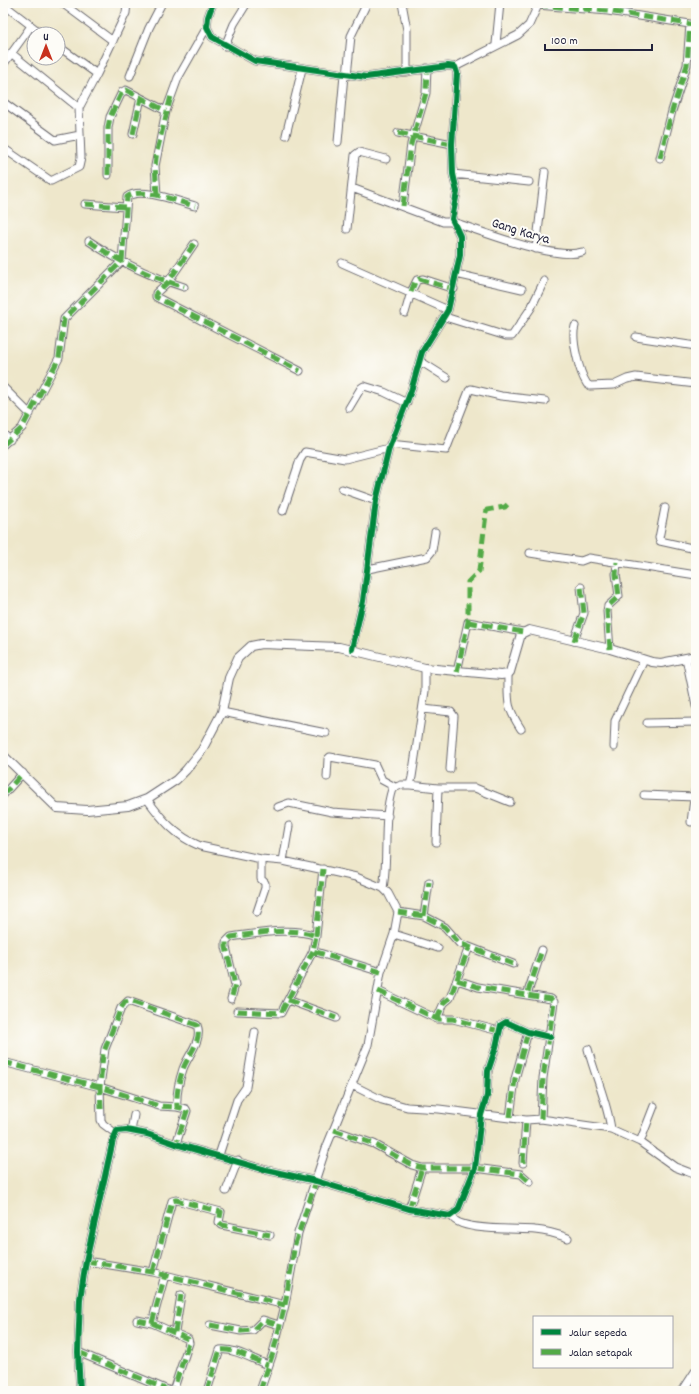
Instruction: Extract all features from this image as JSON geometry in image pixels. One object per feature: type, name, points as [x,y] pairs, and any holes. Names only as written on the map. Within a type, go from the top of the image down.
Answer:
[{"type":"street","points":[[62,3],[113,41]]},
{"type":"street","points":[[3,148],[50,181],[79,167],[81,163],[79,108],[126,13],[127,3]]},
{"type":"street","points":[[130,76],[148,28],[162,3]]},
{"type":"street","points":[[157,195],[155,166],[166,111],[180,73],[207,27],[208,17],[213,3]]},
{"type":"street","points":[[225,46],[234,24],[247,3]]},
{"type":"street","points":[[338,142],[351,36],[367,3]]},
{"type":"street","points":[[402,3],[407,30],[407,72]]},
{"type":"street","points":[[496,44],[500,3]]},
{"type":"street","points":[[3,4],[31,26]]},
{"type":"street","points":[[207,27],[212,37],[225,46],[255,61],[345,76],[379,77],[426,68],[448,66],[454,67],[518,35],[529,25],[538,4],[608,11],[693,24],[687,65],[673,105],[660,158]]},
{"type":"street","points":[[3,65],[26,33]]},
{"type":"street","points":[[66,52],[97,74]]},
{"type":"street","points":[[11,53],[79,108]]},
{"type":"street","points":[[352,649],[363,601],[376,501],[390,446],[407,403],[424,348],[446,313],[454,289],[461,242],[460,234],[453,222],[457,192],[452,174],[452,144],[458,77],[454,67]]},
{"type":"street","points":[[403,206],[408,158],[426,93],[426,68]]},
{"type":"street","points":[[286,135],[302,69]]},
{"type":"street","points":[[108,175],[107,135],[110,117],[124,90],[166,111]]},
{"type":"street","points":[[133,134],[141,98]]},
{"type":"street","points":[[3,102],[55,140],[80,135]]},
{"type":"street","points":[[398,133],[414,135],[452,144]]},
{"type":"street","points":[[347,229],[356,154],[361,153],[386,159]]},
{"type":"street","points":[[536,249],[545,172]]},
{"type":"street","points":[[452,174],[530,182]]},
{"type":"street","name":"Gang Karya","points":[[352,188],[443,222],[453,222],[536,249],[560,255],[575,255],[582,252]]},
{"type":"street","points":[[3,445],[22,428],[59,358],[64,319],[122,261],[126,197],[130,194],[157,195],[195,206]]},
{"type":"street","points":[[85,204],[126,207]]},
{"type":"street","points":[[89,241],[115,259],[122,261],[138,271],[184,287]]},
{"type":"street","points":[[194,244],[168,282],[156,294],[156,297],[300,372]]},
{"type":"street","points":[[342,263],[411,292],[446,313],[506,336],[512,336],[531,308],[544,281]]},
{"type":"street","points":[[456,274],[522,289]]},
{"type":"street","points":[[405,313],[415,282],[419,279],[454,289]]},
{"type":"street","points":[[575,326],[573,336],[578,359],[584,380],[590,386],[614,385],[636,377],[696,384]]},
{"type":"street","points":[[636,337],[696,346]]},
{"type":"street","points":[[420,361],[448,378]]},
{"type":"street","points":[[349,408],[361,388],[364,386],[384,392],[407,403]]},
{"type":"street","points":[[3,387],[30,414]]},
{"type":"street","points":[[283,511],[300,460],[305,452],[344,459],[390,446],[446,450],[471,389],[500,396],[545,401]]},
{"type":"street","points":[[3,434],[10,440]]},
{"type":"street","points":[[342,489],[376,501]]},
{"type":"street","points":[[665,508],[659,538],[660,541],[696,549]]},
{"type":"street","points":[[368,569],[427,557],[432,551],[435,532]]},
{"type":"street","points":[[530,553],[581,561],[589,558],[696,575]]},
{"type":"street","points":[[610,649],[606,611],[608,606],[619,596],[616,574],[617,562]]},
{"type":"street","points":[[574,641],[584,613],[581,588]]},
{"type":"street","points":[[457,672],[468,622],[523,632],[534,630],[610,649],[644,660],[661,662],[696,656]]},
{"type":"street","points":[[521,729],[508,705],[508,674],[523,632]]},
{"type":"street","points":[[3,755],[53,804],[87,810],[128,806],[147,799],[176,780],[186,770],[209,740],[222,712],[228,678],[238,658],[251,646],[261,644],[312,645],[352,649],[425,668],[457,672],[508,674]]},
{"type":"street","points":[[686,658],[696,706]]},
{"type":"street","points":[[614,747],[615,721],[644,660]]},
{"type":"street","points":[[410,785],[422,709],[425,668]]},
{"type":"street","points":[[422,709],[451,712],[454,716],[450,770]]},
{"type":"street","points":[[222,712],[326,733]]},
{"type":"street","points":[[647,723],[696,722]]},
{"type":"street","points":[[327,777],[328,759],[330,757],[375,765],[382,780],[395,787]]},
{"type":"street","points":[[3,795],[23,773]]},
{"type":"street","points":[[691,822],[696,784]]},
{"type":"street","points":[[383,888],[387,864],[386,836],[388,816],[392,792],[395,787],[410,785],[438,788],[476,788],[510,802]]},
{"type":"street","points":[[436,842],[438,788]]},
{"type":"street","points":[[644,795],[695,797]]},
{"type":"street","points":[[147,799],[164,822],[191,842],[200,846],[261,859],[283,861],[344,873],[383,888],[388,893],[398,912],[394,934],[382,972],[368,1045],[326,1148],[295,1244],[285,1305],[260,1391]]},
{"type":"street","points":[[278,807],[289,803],[332,812],[388,816]]},
{"type":"street","points":[[283,861],[289,826]]},
{"type":"street","points":[[257,912],[265,888],[265,883],[260,876],[261,859]]},
{"type":"street","points":[[237,1011],[259,1011],[279,1014],[284,1008],[313,951],[323,869]]},
{"type":"street","points":[[424,916],[429,882]]},
{"type":"street","points":[[398,912],[424,916],[439,923],[456,941],[513,964]]},
{"type":"street","points":[[231,998],[235,985],[226,947],[228,939],[251,935],[294,932],[306,932],[316,936]]},
{"type":"street","points":[[394,934],[438,948]]},
{"type":"street","points":[[437,1019],[444,1003],[450,998],[469,947]]},
{"type":"street","points":[[527,995],[542,950]]},
{"type":"street","points":[[313,951],[382,972]]},
{"type":"street","points":[[457,980],[478,987],[553,1001],[550,1037],[543,1078],[541,1119]]},
{"type":"street","points":[[378,991],[437,1019],[459,1020],[499,1031]]},
{"type":"street","points":[[288,1000],[336,1018]]},
{"type":"street","points":[[115,1134],[103,1124],[101,1120],[100,1087],[105,1049],[125,1002],[130,1001],[197,1025],[200,1034],[183,1068],[176,1096],[177,1107]]},
{"type":"street","points":[[80,1391],[78,1352],[80,1299],[86,1261],[115,1134],[121,1130],[146,1134],[176,1144],[238,1160],[266,1170],[316,1181],[409,1209],[445,1217],[452,1216],[458,1210],[475,1168],[481,1115],[487,1096],[488,1069],[496,1047],[502,1023],[506,1022],[528,1032],[550,1037]]},
{"type":"street","points":[[218,1155],[237,1100],[246,1087],[255,1032]]},
{"type":"street","points":[[510,1117],[515,1079],[528,1032]]},
{"type":"street","points":[[588,1049],[594,1071],[606,1102],[611,1129]]},
{"type":"street","points":[[3,1062],[100,1087],[159,1106],[186,1109],[187,1113],[176,1144]]},
{"type":"street","points":[[352,1085],[398,1105],[526,1120],[541,1119],[611,1129],[640,1142],[667,1162],[696,1175]]},
{"type":"street","points":[[640,1142],[654,1106]]},
{"type":"street","points":[[131,1131],[134,1116]]},
{"type":"street","points":[[523,1164],[526,1120]]},
{"type":"street","points":[[334,1130],[374,1144],[412,1165],[422,1168],[475,1168],[521,1174],[530,1182]]},
{"type":"street","points":[[226,1191],[238,1160]]},
{"type":"street","points":[[409,1209],[422,1168]]},
{"type":"street","points":[[152,1272],[172,1201],[176,1200],[219,1211],[222,1214],[219,1222],[222,1225],[270,1235]]},
{"type":"street","points":[[452,1216],[456,1220],[483,1229],[534,1230],[568,1238]]},
{"type":"street","points":[[86,1261],[152,1272],[285,1305]]},
{"type":"street","points":[[152,1323],[165,1275]]},
{"type":"street","points":[[175,1332],[181,1295]]},
{"type":"street","points":[[78,1352],[171,1391],[189,1341],[187,1338],[175,1332],[152,1323],[137,1320]]},
{"type":"street","points":[[210,1325],[248,1331],[254,1330],[263,1320],[280,1324]]},
{"type":"street","points":[[207,1391],[220,1350],[236,1353],[268,1365]]},
{"type":"street","points":[[684,1391],[696,1371]]},
{"type":"marked path","points":[[538,5],[608,11],[696,25]]},
{"type":"marked path","points":[[660,158],[672,111],[687,65],[690,24]]},
{"type":"marked path","points":[[403,206],[411,144],[426,93],[427,68]]},
{"type":"marked path","points":[[108,175],[108,128],[110,117],[122,92],[126,90],[166,111]]},
{"type":"marked path","points":[[157,195],[155,166],[157,151],[171,96]]},
{"type":"marked path","points":[[133,134],[141,98]]},
{"type":"marked path","points":[[398,133],[452,144]]},
{"type":"marked path","points":[[3,445],[22,428],[59,358],[64,319],[122,261],[127,197],[133,194],[150,194],[170,198],[195,206]]},
{"type":"marked path","points":[[85,204],[125,207]]},
{"type":"marked path","points":[[89,241],[112,256],[135,268],[184,287]]},
{"type":"marked path","points":[[194,244],[168,282],[156,293],[156,297],[300,371]]},
{"type":"marked path","points":[[411,292],[415,282],[419,279],[454,289]]},
{"type":"marked path","points":[[457,672],[468,622],[468,582],[479,571],[487,510],[505,507],[508,504]]},
{"type":"marked path","points":[[610,649],[607,611],[608,606],[619,596],[616,574],[617,562]]},
{"type":"marked path","points":[[574,641],[584,613],[581,587]]},
{"type":"marked path","points":[[468,622],[523,632]]},
{"type":"marked path","points":[[3,795],[23,773]]},
{"type":"marked path","points":[[316,936],[323,869]]},
{"type":"marked path","points":[[424,916],[429,882]]},
{"type":"marked path","points":[[398,912],[424,916],[445,927],[459,943],[513,964]]},
{"type":"marked path","points":[[232,996],[235,985],[226,947],[226,942],[231,937],[285,931],[307,933],[316,936],[313,951],[381,972]]},
{"type":"marked path","points":[[437,1019],[444,1003],[450,998],[469,947]]},
{"type":"marked path","points":[[541,1119],[543,1078],[554,1002],[551,999],[527,995],[542,950]]},
{"type":"marked path","points":[[237,1011],[281,1013],[313,951]]},
{"type":"marked path","points":[[457,980],[478,987],[527,995]]},
{"type":"marked path","points":[[378,991],[437,1019],[453,1019],[499,1031]]},
{"type":"marked path","points":[[288,1000],[336,1018]]},
{"type":"marked path","points":[[101,1109],[100,1087],[103,1054],[121,1008],[125,1002],[130,1001],[197,1025],[197,1042],[185,1064],[178,1088],[177,1107],[186,1109],[187,1111],[176,1144]]},
{"type":"marked path","points":[[510,1117],[515,1079],[528,1032]]},
{"type":"marked path","points":[[3,1062],[100,1087],[159,1106],[177,1107]]},
{"type":"marked path","points":[[523,1163],[526,1120]]},
{"type":"marked path","points":[[334,1130],[374,1144],[412,1165],[422,1168],[475,1168],[521,1174],[530,1182]]},
{"type":"marked path","points":[[409,1209],[422,1168]]},
{"type":"marked path","points":[[260,1391],[273,1353],[285,1305],[295,1244],[316,1181]]},
{"type":"marked path","points":[[153,1272],[172,1201],[176,1200],[221,1212],[219,1222],[222,1225],[270,1235]]},
{"type":"marked path","points":[[86,1261],[153,1272],[285,1305]]},
{"type":"marked path","points":[[152,1323],[165,1275]]},
{"type":"marked path","points":[[175,1332],[181,1295]]},
{"type":"marked path","points":[[137,1320],[152,1323],[188,1339],[189,1343],[173,1391]]},
{"type":"marked path","points":[[210,1325],[241,1331],[253,1330],[263,1320],[279,1325]]},
{"type":"marked path","points":[[207,1391],[220,1350],[232,1351],[268,1365]]},
{"type":"marked path","points":[[78,1352],[170,1391]]},
{"type":"cycle path","points":[[213,3],[208,17],[207,27],[212,37],[255,61],[366,77],[448,66],[455,67],[457,73],[452,144],[453,174],[457,192],[452,219],[460,236],[460,255],[448,310],[422,352],[411,391],[389,448],[376,501],[363,601],[352,649]]},
{"type":"cycle path","points":[[80,1391],[78,1352],[80,1299],[86,1261],[113,1140],[117,1131],[126,1130],[147,1134],[266,1170],[316,1181],[409,1209],[450,1216],[458,1210],[475,1168],[481,1115],[487,1096],[488,1071],[501,1025],[506,1022],[528,1032],[550,1037]]}]
